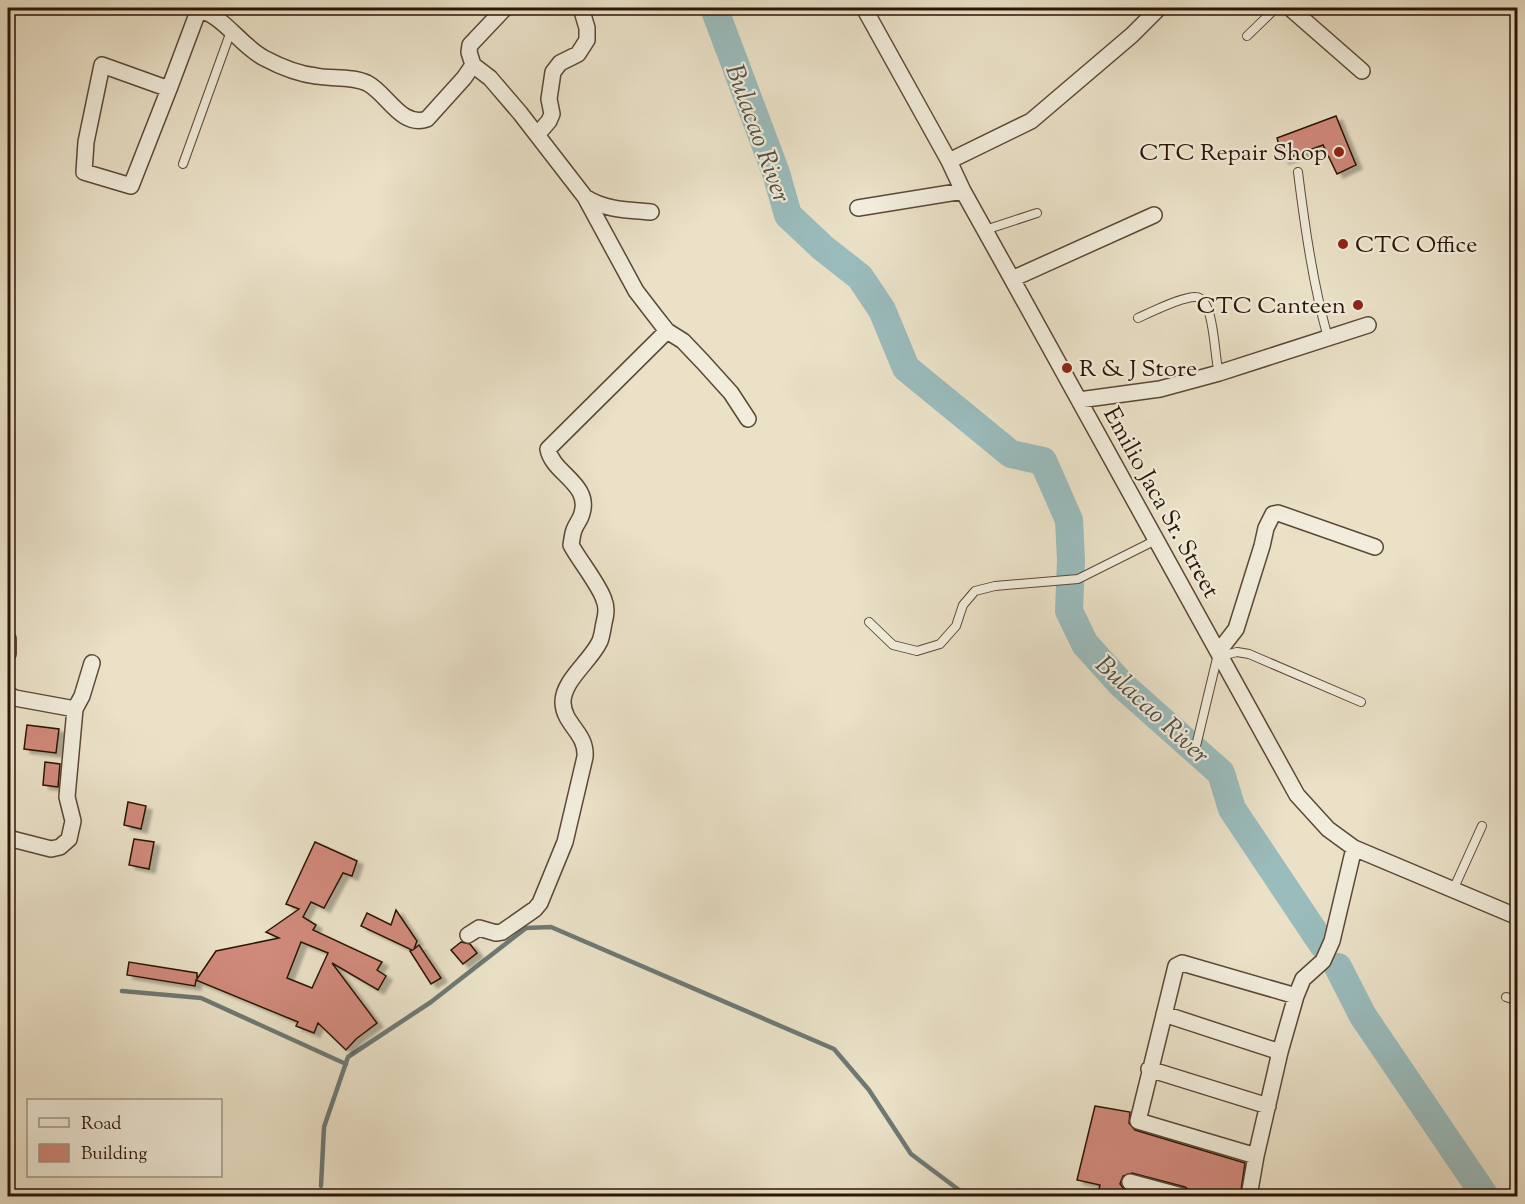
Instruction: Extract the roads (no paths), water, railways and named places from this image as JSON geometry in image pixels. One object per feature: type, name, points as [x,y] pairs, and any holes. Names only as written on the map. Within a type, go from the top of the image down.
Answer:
[{"type":"street","points":[[169,89],[102,64],[86,142],[84,172],[131,186],[169,89],[196,8],[217,17],[261,56],[277,64],[315,76],[366,83],[404,116],[419,122],[427,119],[473,65]]},
{"type":"street","points":[[505,8],[470,45],[469,52],[473,65],[490,78],[585,196],[636,291],[667,332],[683,340],[704,362],[731,393],[748,419]]},
{"type":"street","points":[[537,135],[552,114],[549,99],[554,72],[560,63],[578,54],[587,40],[587,28],[581,8]]},
{"type":"street","name":"Emilio Jaca Sr. Street","points":[[864,8],[1011,279],[1297,795],[1328,829],[1354,848],[1518,917]]},
{"type":"street","points":[[949,161],[1031,120],[1132,35],[1159,8]]},
{"type":"street","points":[[1290,8],[1362,71]]},
{"type":"street","points":[[858,208],[963,191]]},
{"type":"street","points":[[585,196],[595,204],[609,208],[651,212]]},
{"type":"street","points":[[1011,279],[1154,215]]},
{"type":"street","points":[[1079,400],[1160,389],[1368,326]]},
{"type":"street","points":[[468,935],[479,928],[496,933],[502,932],[540,903],[565,842],[585,757],[586,747],[583,739],[567,717],[563,703],[566,686],[600,641],[606,615],[604,599],[571,545],[574,530],[583,512],[583,497],[574,483],[549,457],[548,449],[667,332]]},
{"type":"street","points":[[1220,653],[1236,629],[1266,528],[1273,514],[1278,513],[1374,547]]},
{"type":"street","points":[[8,639],[8,654]]},
{"type":"street","points":[[8,838],[51,849],[60,847],[69,839],[73,821],[68,797],[75,709],[82,696],[92,663]]},
{"type":"street","points":[[8,694],[15,698],[75,709]]},
{"type":"street","points":[[1249,1197],[1280,1052],[1296,996],[1303,979],[1323,961],[1332,941],[1354,848]]},
{"type":"street","points":[[1256,1156],[1138,1121],[1149,1069],[1176,966],[1179,963],[1296,996]]},
{"type":"street","points":[[1164,1014],[1280,1052]]},
{"type":"street","points":[[1149,1069],[1268,1106]]},
{"type":"street","points":[[1130,1182],[1182,1197]]},
{"type":"lane","points":[[1247,36],[1276,8]]},
{"type":"lane","points":[[183,164],[232,30]]},
{"type":"lane","points":[[1298,172],[1308,249],[1328,338]]},
{"type":"lane","points":[[985,230],[1037,213]]},
{"type":"lane","points":[[1138,318],[1188,298],[1202,299],[1206,303],[1210,319],[1219,373]]},
{"type":"lane","points":[[870,622],[893,645],[917,651],[940,644],[956,626],[963,605],[975,591],[995,586],[1078,579],[1156,540]]},
{"type":"lane","points":[[1196,746],[1220,653],[1249,654],[1361,702]]},
{"type":"lane","points":[[1453,890],[1482,826]]},
{"type":"lane","points":[[1506,997],[1518,1001]]},
{"type":"waterway","name":"Bulacao River","points":[[714,8],[776,173],[788,215],[823,248],[860,277],[882,310],[906,368],[1011,454],[1043,461],[1069,520],[1071,560],[1069,611],[1085,644],[1122,685],[1221,773],[1232,809],[1323,945]]},
{"type":"waterway","points":[[321,1186],[324,1127],[348,1057],[431,1002],[526,928],[551,927],[834,1049],[869,1090],[911,1154],[967,1196]]},
{"type":"waterway","name":"Bulacao River","points":[[1338,967],[1363,1016],[1485,1196]]},
{"type":"waterway","points":[[122,991],[201,998],[346,1064]]},
{"type":"place","name":"CTC Repair Shop","points":[[1339,152]]},
{"type":"place","name":"CTC Office","points":[[1343,244]]},
{"type":"place","name":"CTC Canteen","points":[[1358,305]]},
{"type":"place","name":"R & J Store","points":[[1067,368]]}]
